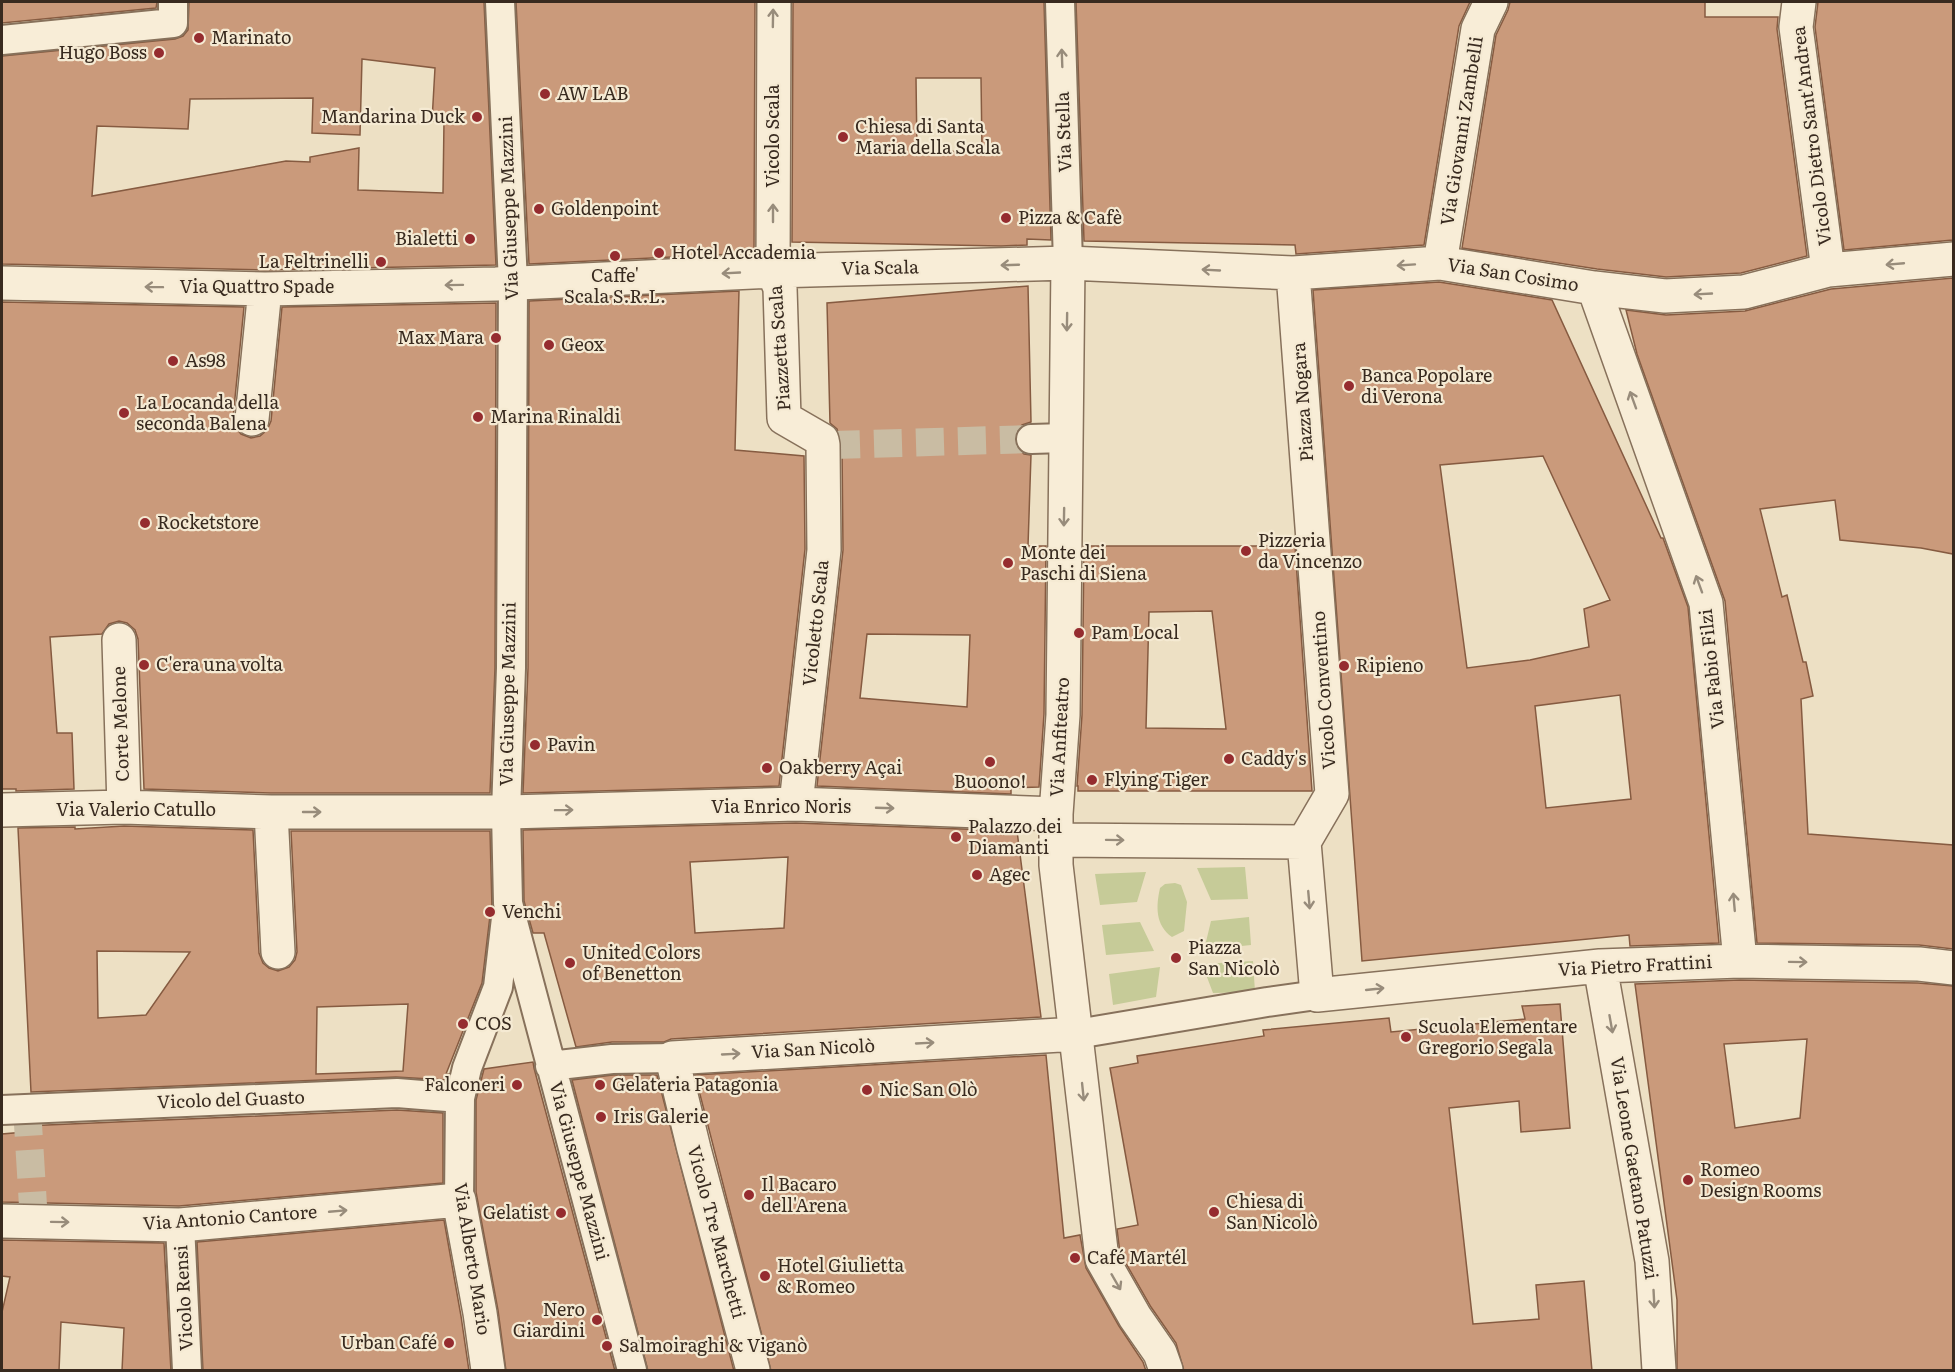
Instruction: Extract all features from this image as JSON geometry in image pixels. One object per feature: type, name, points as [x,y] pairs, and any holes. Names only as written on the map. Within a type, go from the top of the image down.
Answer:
[{"type":"street","points":[[2,40],[173,22],[173,2]]},
{"type":"street","name":"Via Giuseppe Mazzini","points":[[500,2],[513,283],[511,668],[506,812],[507,903],[632,1371]]},
{"type":"street","name":"Vicolo Scala","points":[[773,271],[774,2]]},
{"type":"street","name":"Via Stella","points":[[1060,2],[1068,263]]},
{"type":"street","name":"Via Giovanni Zambelli","points":[[1440,263],[1478,29],[1491,2]]},
{"type":"street","name":"Vicolo Dietro Sant'Andrea","points":[[1799,2],[1796,27],[1828,270]]},
{"type":"street","name":"Via San Cosimo","points":[[1068,263],[1293,273],[1440,263],[1594,288],[1665,296],[1744,292],[1828,270],[1953,259]]},
{"type":"street","name":"Via Scala","points":[[513,283],[773,271],[1068,263]]},
{"type":"street","name":"Via Anfiteatro","points":[[1068,263],[1063,715],[1056,865],[1102,1259],[1160,1353],[1166,1371]]},
{"type":"street","name":"Piazzetta Scala","points":[[773,271],[780,288],[784,418],[825,443]]},
{"type":"street","name":"Piazza Nogara","points":[[1293,273],[1312,530]]},
{"type":"street","name":"Via Quattro Spade","points":[[2,284],[265,289],[513,283]]},
{"type":"street","name":"Via Fabio Filzi","points":[[1594,288],[1706,603],[1740,961]]},
{"type":"street","points":[[252,419],[265,289]]},
{"type":"street","points":[[1031,439],[1065,438]]},
{"type":"street","name":"Vicoletto Scala","points":[[796,804],[824,550],[825,443]]},
{"type":"street","name":"Vicolo Conventino","points":[[1304,842],[1332,794],[1312,530]]},
{"type":"street","name":"Corte Melone","points":[[119,640],[124,807]]},
{"type":"street","name":"Via Enrico Noris","points":[[506,812],[796,804],[1056,827]]},
{"type":"street","name":"Via Valerio Catullo","points":[[2,810],[124,807],[271,812],[506,812]]},
{"type":"street","points":[[271,812],[278,952]]},
{"type":"street","points":[[1056,827],[1304,842],[1317,995],[1077,1034]]},
{"type":"street","name":"Via Alberto Mario","points":[[488,1371],[480,1313],[459,1200],[460,1098],[468,1068],[498,987],[507,903]]},
{"type":"street","name":"Via Pietro Frattini","points":[[1317,995],[1600,966],[1740,961],[1919,964],[1953,968]]},
{"type":"street","name":"Via Leone Gaetano Patuzzi","points":[[1600,966],[1652,1261],[1659,1371]]},
{"type":"street","name":"Via San Nicolò","points":[[550,1066],[612,1059],[672,1058],[1077,1034]]},
{"type":"street","name":"Vicolo Tre Marchetti","points":[[672,1058],[696,1160],[753,1371]]},
{"type":"street","name":"Vicolo del Guasto","points":[[2,1110],[398,1093],[460,1098]]},
{"type":"street","name":"Via Antonio Cantore","points":[[2,1221],[180,1225],[459,1200]]},
{"type":"street","name":"Vicolo Rensi","points":[[180,1225],[187,1371]]},
{"type":"green space","points":[[1245,867],[1248,899],[1211,900],[1197,868]]},
{"type":"green space","points":[[1146,872],[1137,902],[1100,905],[1095,874]]},
{"type":"green space","points":[[1165,884],[1181,885],[1187,902],[1184,931],[1172,937],[1162,927],[1158,915],[1158,902],[1160,888]]},
{"type":"green space","points":[[1249,917],[1251,945],[1204,950],[1211,921]]},
{"type":"green space","points":[[1140,922],[1154,951],[1106,955],[1102,925]]},
{"type":"green space","points":[[1253,961],[1255,992],[1213,993],[1202,964]]},
{"type":"green space","points":[[1160,967],[1156,997],[1113,1005],[1109,974]]},
{"type":"building","points":[[2,2],[157,2],[156,8],[2,23]]},
{"type":"building","points":[[189,2],[484,2],[496,265],[265,270],[2,264],[2,56],[175,39],[183,36],[188,30]],"holes":[[[362,59],[435,68],[432,121],[444,121],[443,193],[358,190],[359,148],[310,157],[310,162],[286,161],[92,196],[97,126],[188,129],[190,99],[313,98],[312,133],[360,135]]]},
{"type":"building","points":[[516,2],[755,2],[754,253],[529,264]]},
{"type":"building","points":[[793,2],[1044,2],[1051,240],[1027,239],[1027,245],[1001,246],[792,242]],"holes":[[[916,78],[981,78],[982,151],[917,152]]]},
{"type":"building","points":[[1076,2],[1470,2],[1459,26],[1424,245],[1296,254],[1295,245],[1084,241]]},
{"type":"building","points":[[1510,2],[1705,2],[1705,17],[1778,17],[1777,29],[1807,256],[1741,273],[1666,277],[1462,248],[1496,35]]},
{"type":"building","points":[[1818,2],[1953,2],[1953,240],[1844,250],[1815,27]]},
{"type":"building","points":[[1953,278],[1953,554],[1921,548],[1840,540],[1835,500],[1760,509],[1782,597],[1787,595],[1813,696],[1801,699],[1808,834],[1953,845],[1953,949],[1919,945],[1757,943],[1725,601],[1637,354],[1626,310],[1666,315],[1745,311],[1831,289]]},
{"type":"building","points":[[1439,282],[1552,300],[1661,538],[1663,538],[1688,607],[1719,943],[1630,946],[1629,935],[1362,961],[1313,290]],"holes":[[[1543,456],[1610,600],[1584,609],[1589,647],[1530,660],[1467,668],[1440,465]],[[1620,695],[1631,799],[1546,808],[1535,706]]]},
{"type":"building","points":[[1028,286],[1031,422],[1022,425],[1015,439],[1017,448],[1024,454],[1031,455],[1028,546],[1046,546],[1044,714],[1039,787],[1011,788],[1011,794],[817,786],[843,550],[842,445],[837,429],[830,423],[827,303]],"holes":[[[867,634],[970,635],[967,707],[860,698]]]},
{"type":"building","points":[[739,291],[735,450],[804,456],[805,549],[779,786],[523,793],[528,668],[529,301]]},
{"type":"building","points":[[2,302],[244,307],[233,418],[235,427],[241,434],[251,438],[260,436],[267,430],[271,421],[282,307],[496,303],[495,668],[490,793],[271,793],[144,789],[138,639],[135,630],[127,623],[119,621],[109,624],[102,634],[50,637],[57,733],[72,733],[74,789],[16,791],[16,789],[2,789]]},
{"type":"building","points":[[1084,546],[1295,546],[1312,791],[1078,791],[1082,715]],"holes":[[[1212,611],[1226,729],[1146,728],[1149,612]]]},
{"type":"building","points":[[796,823],[1017,831],[1041,1017],[671,1039],[664,1042],[612,1042],[576,1047],[544,933],[533,933],[524,901],[523,830]],"holes":[[[788,857],[784,928],[695,933],[690,862]]]},
{"type":"building","points":[[124,826],[253,830],[259,953],[263,963],[278,971],[289,967],[295,960],[297,952],[291,831],[490,831],[492,909],[482,983],[446,1074],[449,1074],[447,1080],[396,1077],[31,1092],[18,828],[75,827],[75,829]],"holes":[[[97,951],[190,952],[146,1015],[98,1018]],[[408,1004],[403,1071],[316,1074],[317,1007]]]},
{"type":"building","points":[[1740,980],[1918,983],[1953,986],[1953,1371],[1677,1371],[1677,1300],[1635,984]],"holes":[[[1807,1039],[1800,1118],[1735,1128],[1724,1044]]]},
{"type":"building","points":[[1560,1004],[1570,1128],[1521,1132],[1519,1101],[1449,1108],[1473,1324],[1539,1319],[1536,1285],[1584,1281],[1592,1371],[1184,1371],[1176,1343],[1151,1307],[1120,1253],[1117,1229],[1138,1225],[1110,1068],[1138,1063],[1137,1056],[1264,1036],[1263,1030],[1389,1018],[1391,1032],[1525,1019],[1522,1006]]},
{"type":"building","points":[[1046,1055],[1064,1238],[1080,1235],[1086,1268],[1119,1326],[1143,1362],[1146,1371],[771,1371],[695,1075]]},
{"type":"building","points":[[533,1062],[615,1371],[506,1371],[498,1310],[476,1192],[476,1100],[484,1069]]},
{"type":"building","points":[[613,1075],[657,1075],[734,1371],[648,1371],[572,1080]]},
{"type":"building","points":[[397,1110],[443,1113],[443,1183],[179,1206],[2,1202],[2,1134],[25,1132],[24,1126]]},
{"type":"building","points":[[444,1220],[469,1371],[203,1371],[197,1242]]},
{"type":"building","points":[[2,1240],[164,1243],[171,1371],[122,1371],[124,1328],[61,1322],[59,1371],[2,1371],[2,1312],[10,1277],[2,1276]]},
{"type":"tunnel","points":[[832,445],[1031,439]]},
{"type":"tunnel","points":[[27,1108],[34,1222]]},
{"type":"place","name":"Marinato","points":[[199,38]]},
{"type":"place","name":"Hugo Boss","points":[[159,53]]},
{"type":"place","name":"AW LAB","points":[[545,94]]},
{"type":"place","name":"Mandarina Duck","points":[[477,117]]},
{"type":"place","name":"Chiesa di Santa Maria della Scala","points":[[843,137]]},
{"type":"place","name":"Goldenpoint","points":[[539,209]]},
{"type":"place","name":"Pizza & Cafè","points":[[1006,218]]},
{"type":"place","name":"Bialetti","points":[[470,239]]},
{"type":"place","name":"Hotel Accademia","points":[[659,253]]},
{"type":"place","name":"Caffe' Scala S.R.L.","points":[[615,256]]},
{"type":"place","name":"La Feltrinelli","points":[[381,262]]},
{"type":"place","name":"Max Mara","points":[[496,338]]},
{"type":"place","name":"Geox","points":[[549,345]]},
{"type":"place","name":"As98","points":[[173,361]]},
{"type":"place","name":"Banca Popolare di Verona","points":[[1349,386]]},
{"type":"place","name":"La Locanda della seconda Balena","points":[[124,413]]},
{"type":"place","name":"Marina Rinaldi","points":[[478,417]]},
{"type":"place","name":"Rocketstore","points":[[145,523]]},
{"type":"place","name":"Pizzeria da Vincenzo","points":[[1246,551]]},
{"type":"place","name":"Monte dei Paschi di Siena","points":[[1008,563]]},
{"type":"place","name":"Pam Local","points":[[1079,633]]},
{"type":"place","name":"C'era una volta","points":[[144,665]]},
{"type":"place","name":"Ripieno","points":[[1344,666]]},
{"type":"place","name":"Pavin","points":[[535,745]]},
{"type":"place","name":"Caddy's","points":[[1229,759]]},
{"type":"place","name":"Buoono!","points":[[990,762]]},
{"type":"place","name":"Oakberry Açai","points":[[767,768]]},
{"type":"place","name":"Flying Tiger","points":[[1092,780]]},
{"type":"place","name":"Palazzo dei Diamanti","points":[[956,837]]},
{"type":"place","name":"Agec","points":[[977,875]]},
{"type":"place","name":"Venchi","points":[[490,912]]},
{"type":"place","name":"Piazza San Nicolò","points":[[1176,958]]},
{"type":"place","name":"United Colors of Benetton","points":[[570,963]]},
{"type":"place","name":"COS","points":[[463,1024]]},
{"type":"place","name":"Scuola Elementare Gregorio Segala","points":[[1406,1037]]},
{"type":"place","name":"Falconeri","points":[[517,1085]]},
{"type":"place","name":"Gelateria Patagonia","points":[[600,1085]]},
{"type":"place","name":"Nic San Olò","points":[[867,1090]]},
{"type":"place","name":"Iris Galerie","points":[[601,1117]]},
{"type":"place","name":"Romeo Design Rooms","points":[[1688,1180]]},
{"type":"place","name":"Il Bacaro dell'Arena","points":[[749,1195]]},
{"type":"place","name":"Chiesa di San Nicolò","points":[[1214,1212]]},
{"type":"place","name":"Gelatist","points":[[561,1213]]},
{"type":"place","name":"Café Martél","points":[[1075,1258]]},
{"type":"place","name":"Hotel Giulietta & Romeo","points":[[765,1276]]},
{"type":"place","name":"Nero Giardini","points":[[597,1320]]},
{"type":"place","name":"Urban Café","points":[[449,1343]]},
{"type":"place","name":"Salmoiraghi & Viganò","points":[[607,1346]]}]
